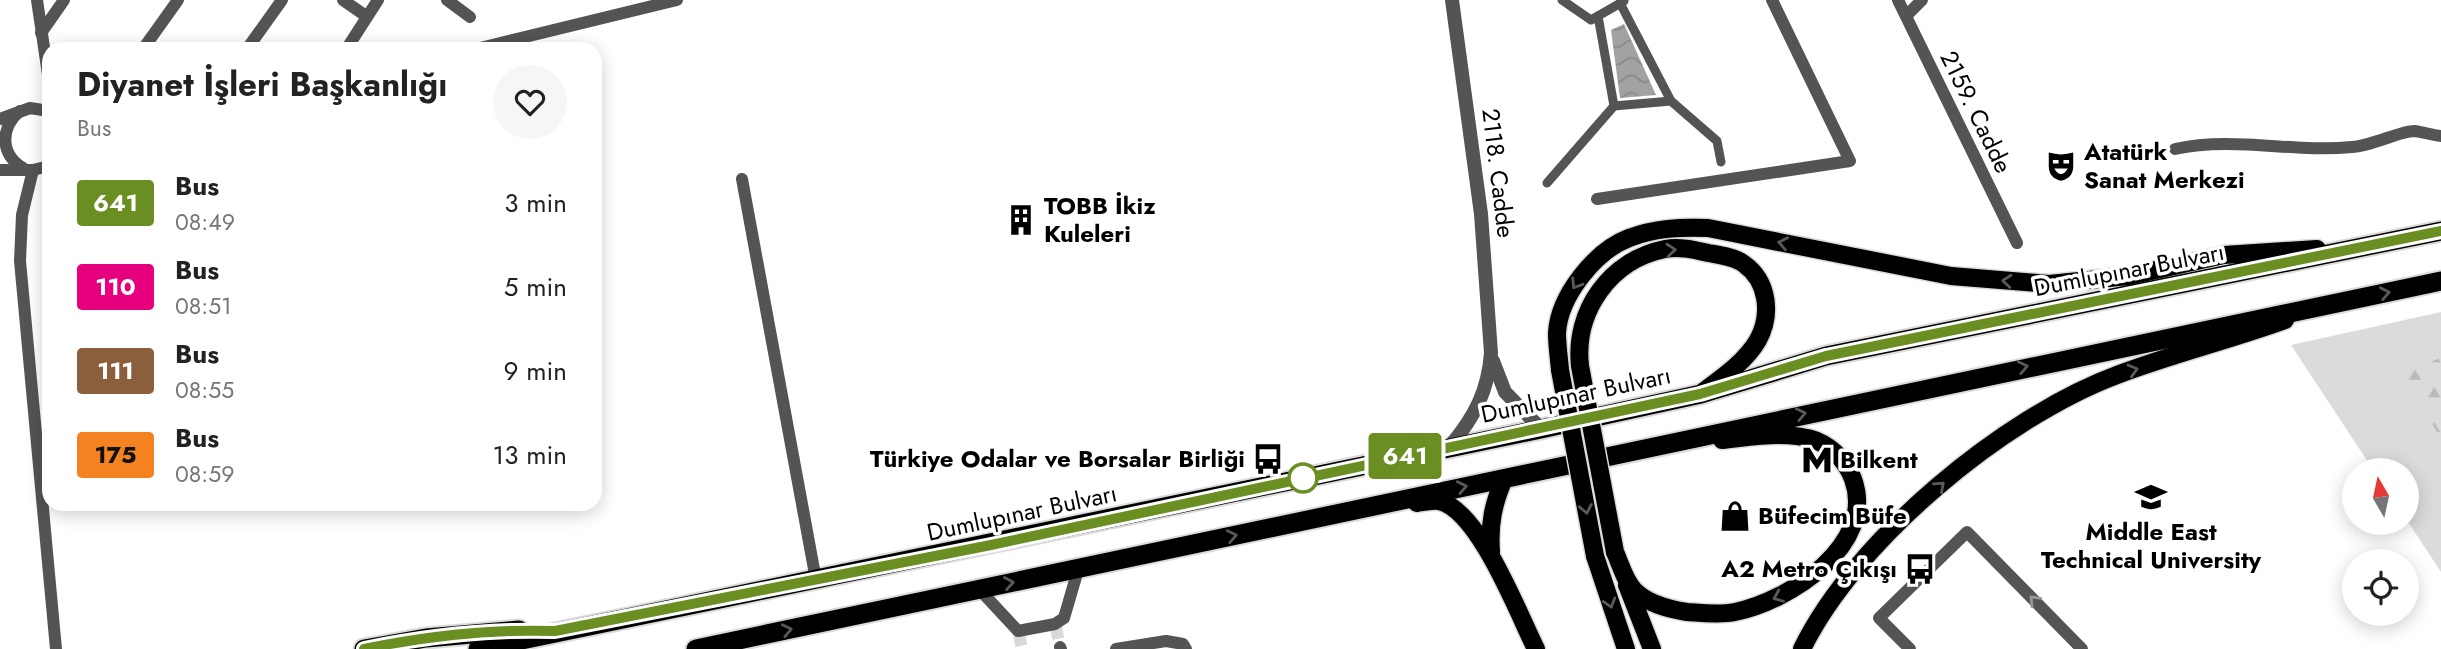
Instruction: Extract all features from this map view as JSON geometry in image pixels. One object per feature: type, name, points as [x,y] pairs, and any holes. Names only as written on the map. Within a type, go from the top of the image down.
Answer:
[{"type":"highway","name":"Dumlupınar Bulvarı","points":[[478,649],[1541,429],[1700,394],[1826,356],[2441,231]]},
{"type":"highway","points":[[696,649],[2441,281]]},
{"type":"highway","name":"Dumlupınar Bulvarı","points":[[364,649],[426,638],[515,630],[555,631]]},
{"type":"main road","points":[[1626,649],[1595,556],[1560,370],[1557,330],[1567,299],[1586,269],[1627,239],[1674,227],[1708,228],[1951,276],[2049,284],[2129,276],[2224,255],[2366,247]]},
{"type":"main road","points":[[1653,649],[1615,552],[1578,347],[1583,318],[1599,289],[1632,260],[1667,248],[1693,249],[1742,262],[1761,281],[1767,305],[1763,326],[1752,348],[1700,394]]},
{"type":"main road","points":[[1802,649],[1814,625],[1854,566],[1967,462],[2027,418],[2116,375],[2232,340],[2329,304]]},
{"type":"main road","points":[[1615,552],[1633,590],[1648,601],[1684,611],[1735,612],[1783,596],[1807,581],[1827,562],[1854,523],[1856,495],[1848,467],[1830,449],[1817,441],[1775,436],[1662,444]]},
{"type":"main road","points":[[1491,556],[1490,529],[1494,502],[1504,479]]},
{"type":"main road","points":[[1371,506],[1439,501],[1469,519],[1491,556],[1536,649]]},
{"type":"street","points":[[37,0],[42,42]]},
{"type":"street","points":[[41,33],[64,0]]},
{"type":"street","points":[[148,42],[178,0]]},
{"type":"street","points":[[252,42],[282,0]]},
{"type":"street","points":[[343,0],[366,16]]},
{"type":"street","points":[[351,42],[378,0]]},
{"type":"street","points":[[447,0],[470,17]]},
{"type":"street","points":[[505,42],[677,0]]},
{"type":"street","name":"2118. Cadde","points":[[1452,0],[1481,214],[1491,353]]},
{"type":"street","points":[[1562,0],[1591,20],[1623,1],[1671,101],[1717,141],[1721,162]]},
{"type":"street","points":[[1597,199],[1850,161],[1772,0]]},
{"type":"street","name":"2159. Cadde","points":[[1898,0],[2017,243]]},
{"type":"street","points":[[1906,16],[1922,0]]},
{"type":"street","points":[[1598,16],[1614,106]]},
{"type":"street","points":[[1547,183],[1614,106],[1671,101]]},
{"type":"street","points":[[0,119],[20,111],[42,110]]},
{"type":"street","points":[[20,111],[11,118],[3,136],[8,155],[28,169]]},
{"type":"street","points":[[2175,149],[2230,142],[2278,148],[2351,148],[2379,143],[2412,131],[2441,136]]},
{"type":"street","points":[[0,170],[42,167]]},
{"type":"street","points":[[28,169],[20,261],[42,492]]},
{"type":"street","points":[[742,179],[816,580]]},
{"type":"street","points":[[1491,353],[1505,393],[1541,429]]},
{"type":"street","points":[[1451,446],[1476,412],[1487,384],[1491,353]]},
{"type":"street","points":[[44,511],[57,649]]},
{"type":"street","points":[[1910,649],[1879,618],[1967,532],[2082,649]]},
{"type":"street","points":[[979,589],[1019,632],[1056,626],[1064,618],[1078,570]]},
{"type":"street","points":[[1116,649],[1166,641],[1184,644],[1186,649]]},
{"type":"green space","points":[[2441,312],[2441,572],[2417,536],[2419,458],[2365,458],[2291,345]]},
{"type":"green space","points":[[2441,357],[2441,438],[2402,377]]},
{"type":"water","points":[[1624,24],[1656,95],[1620,98],[1611,30]]},
{"type":"tunnel","points":[[1056,627],[1060,647]]},
{"type":"tunnel","points":[[1019,634],[1022,649]]},
{"type":"bus line","name":"641","points":[[364,649],[426,638],[515,630],[555,631],[816,580],[1700,394],[1826,356],[2441,231]]},
{"type":"place","name":"Atatürk Sanat Merkezi","points":[[2061,166]]},
{"type":"place","name":"TOBB İkiz Kuleleri","points":[[1021,220]]},
{"type":"place","name":"Türkiye Odalar ve Borsalar Birliği","points":[[1268,459]]},
{"type":"place","name":"Bilkent","points":[[1817,460]]},
{"type":"place","name":"Middle East Technical University","points":[[2151,497]]},
{"type":"place","name":"Büfecim Büfe","points":[[1735,516]]},
{"type":"place","name":"A2 Metro Çıkışı","points":[[1920,569]]}]
